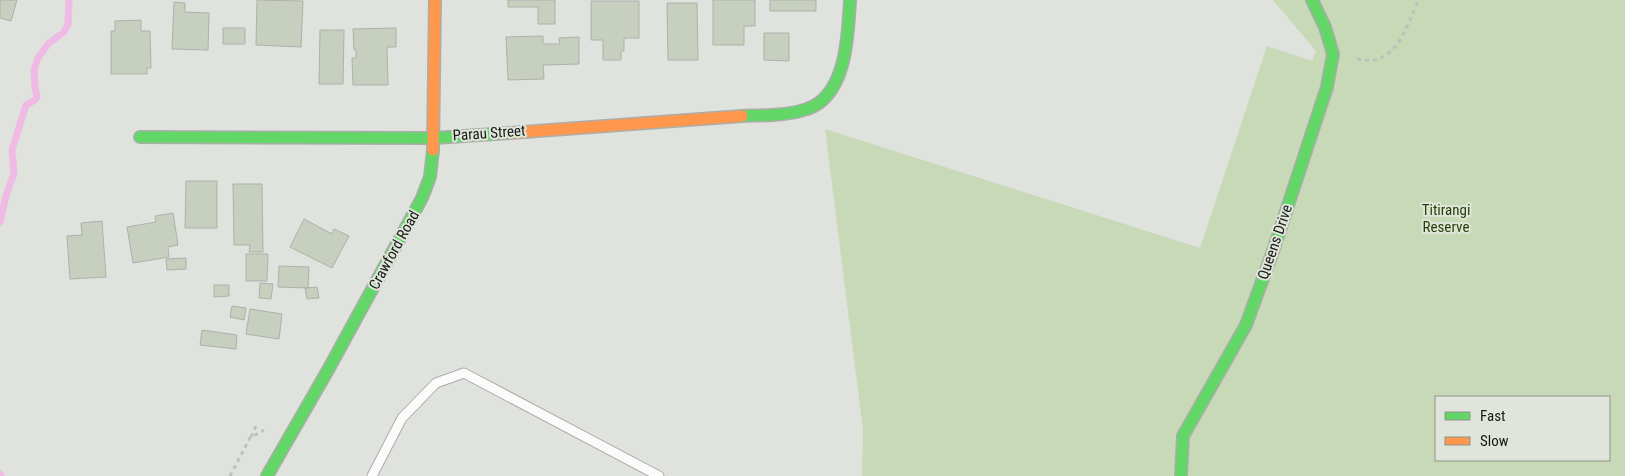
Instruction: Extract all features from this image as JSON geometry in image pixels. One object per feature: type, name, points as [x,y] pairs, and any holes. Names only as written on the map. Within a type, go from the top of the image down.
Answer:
[{"type":"street","name":"Crawford Road","points":[[267,476],[328,370],[422,198],[430,177],[434,138],[435,0]]},
{"type":"street","name":"Parau Street","points":[[140,136],[434,138],[788,113],[813,107],[830,92],[841,73],[847,44],[850,0]]},
{"type":"street","name":"Queens Drive","points":[[1181,476],[1183,436],[1246,325],[1273,251],[1327,87],[1333,54],[1325,27],[1312,0]]},
{"type":"lane","points":[[372,476],[402,418],[436,383],[464,373],[659,476]]},
{"type":"path","points":[[1333,54],[1366,61],[1374,61],[1386,56],[1396,48],[1419,0]]},
{"type":"path","points":[[230,476],[256,426]]},
{"type":"path","points":[[250,438],[269,426]]},
{"type":"green space","name":"Titirangi Reserve","points":[[1273,0],[1625,0],[1625,476],[862,476],[863,430],[825,129],[1200,248],[1267,46],[1312,61],[1316,51]]},
{"type":"building","points":[[0,0],[17,0],[11,21],[0,18]]},
{"type":"building","points":[[257,0],[303,1],[301,47],[256,45]]},
{"type":"building","points":[[508,0],[555,0],[555,24],[538,24],[538,7],[508,7]]},
{"type":"building","points":[[713,0],[755,0],[755,26],[744,26],[744,45],[713,45]]},
{"type":"building","points":[[770,0],[816,0],[816,11],[770,11]]},
{"type":"building","points":[[591,1],[639,1],[639,38],[624,38],[624,51],[621,51],[621,60],[603,60],[603,40],[591,40]]},
{"type":"building","points":[[174,2],[185,3],[185,12],[209,13],[208,50],[172,49]]},
{"type":"building","points":[[667,3],[697,3],[698,60],[668,60]]},
{"type":"building","points":[[141,20],[141,31],[150,31],[151,68],[147,68],[147,74],[111,74],[111,31],[115,31],[115,21]]},
{"type":"building","points":[[223,28],[245,28],[245,44],[223,44]]},
{"type":"building","points":[[396,28],[396,47],[387,47],[388,85],[353,85],[352,58],[356,58],[356,50],[354,50],[353,29]]},
{"type":"building","points":[[320,30],[344,30],[343,84],[319,84]]},
{"type":"building","points":[[764,33],[789,33],[789,61],[764,60]]},
{"type":"building","points":[[543,36],[543,44],[560,44],[559,38],[579,37],[579,64],[543,65],[544,79],[508,80],[506,37]]},
{"type":"building","points":[[186,181],[217,181],[217,228],[185,228]]},
{"type":"building","points":[[233,184],[262,184],[263,252],[249,252],[250,245],[234,245]]},
{"type":"building","points":[[173,213],[178,245],[168,247],[169,257],[133,263],[127,227],[156,222],[155,216]]},
{"type":"building","points":[[304,219],[332,234],[334,229],[349,236],[332,268],[290,247]]},
{"type":"building","points":[[102,221],[106,277],[70,279],[67,236],[82,235],[81,223]]},
{"type":"building","points":[[246,254],[268,254],[267,281],[246,281]]},
{"type":"building","points":[[186,258],[186,269],[167,270],[166,259]]},
{"type":"building","points":[[279,266],[309,267],[308,288],[278,287]]},
{"type":"building","points":[[260,283],[273,284],[271,299],[259,298]]},
{"type":"building","points":[[214,285],[229,285],[229,296],[214,297]]},
{"type":"building","points":[[317,287],[319,298],[307,299],[305,288]]},
{"type":"building","points":[[232,306],[246,308],[244,320],[230,317]]},
{"type":"building","points":[[250,309],[282,314],[279,339],[246,334]]},
{"type":"building","points":[[202,330],[237,335],[236,349],[200,345]]},
{"type":"waterway","points":[[0,222],[14,173],[12,150],[26,105],[37,97],[34,70],[38,58],[48,44],[64,32],[68,24],[69,0]]},
{"type":"traffic: fast","points":[[742,116],[791,113],[807,109],[820,102],[838,78],[843,62],[850,0]]},
{"type":"traffic: fast","points":[[1181,476],[1183,436],[1246,325],[1273,251],[1327,87],[1333,54],[1325,27],[1312,0]]},
{"type":"traffic: fast","points":[[140,137],[434,138],[510,133]]},
{"type":"traffic: fast","points":[[267,476],[328,370],[422,198],[430,177],[433,150]]},
{"type":"traffic: slow","points":[[433,150],[435,0]]},
{"type":"traffic: slow","points":[[510,133],[742,116]]}]
